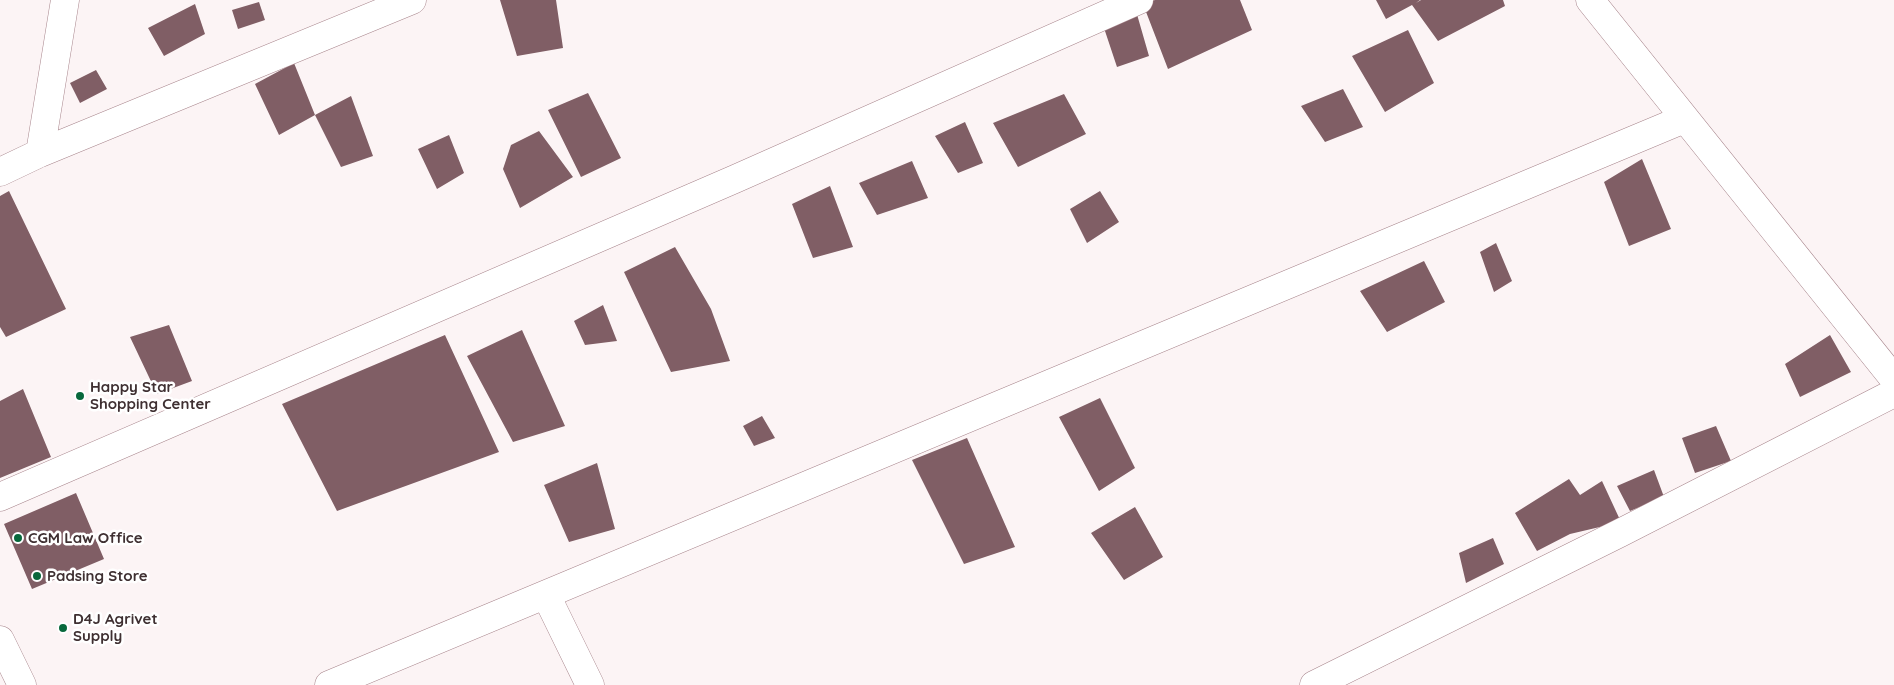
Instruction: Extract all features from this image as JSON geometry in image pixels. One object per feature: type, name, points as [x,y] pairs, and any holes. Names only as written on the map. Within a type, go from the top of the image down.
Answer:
[{"type":"street","points":[[40,153],[65,0]]},
{"type":"street","points":[[0,172],[40,153],[412,0]]},
{"type":"street","points":[[0,497],[736,179],[1139,0]]},
{"type":"street","points":[[1590,0],[1894,379]]},
{"type":"street","points":[[329,685],[1684,119]]},
{"type":"street","points":[[1314,685],[1894,394]]},
{"type":"street","points":[[546,595],[590,685]]},
{"type":"street","points":[[0,640],[22,685]]},
{"type":"building","points":[[500,0],[556,0],[563,48],[517,56]]},
{"type":"building","points":[[1155,0],[1240,0],[1252,30],[1168,69],[1143,4]]},
{"type":"building","points":[[1376,0],[1420,0],[1416,3],[1421,0],[1503,0],[1505,6],[1438,41],[1412,5],[1386,19]]},
{"type":"building","points":[[259,2],[265,20],[238,29],[232,10]]},
{"type":"building","points":[[195,4],[205,34],[164,56],[148,28]]},
{"type":"building","points":[[1134,4],[1149,56],[1117,67],[1101,19]]},
{"type":"building","points":[[1408,30],[1434,83],[1385,112],[1352,56]]},
{"type":"building","points":[[294,63],[315,115],[279,135],[255,84]]},
{"type":"building","points":[[96,70],[107,89],[80,103],[70,83]]},
{"type":"building","points":[[1343,89],[1363,127],[1325,142],[1301,106]]},
{"type":"building","points":[[588,93],[621,158],[581,177],[548,110]]},
{"type":"building","points":[[1064,94],[1086,134],[1018,167],[993,123]]},
{"type":"building","points":[[351,96],[373,156],[341,167],[315,115]]},
{"type":"building","points":[[965,122],[983,163],[958,173],[935,136]]},
{"type":"building","points":[[539,131],[573,177],[520,208],[503,169],[511,145]]},
{"type":"building","points":[[449,135],[464,173],[437,189],[418,149]]},
{"type":"building","points":[[1642,159],[1671,229],[1629,246],[1604,182]]},
{"type":"building","points":[[912,161],[928,198],[877,215],[859,183]]},
{"type":"building","points":[[830,186],[853,247],[813,258],[792,204]]},
{"type":"building","points":[[9,191],[66,309],[6,337],[0,327],[0,196]]},
{"type":"building","points":[[1100,191],[1119,222],[1087,243],[1070,209]]},
{"type":"building","points":[[1496,243],[1512,281],[1494,292],[1480,252]]},
{"type":"building","points":[[675,247],[711,309],[730,361],[671,372],[624,272]]},
{"type":"building","points":[[1424,261],[1445,302],[1387,332],[1360,291]]},
{"type":"building","points":[[603,305],[617,341],[585,345],[574,321]]},
{"type":"building","points":[[169,325],[192,381],[157,394],[130,337]]},
{"type":"building","points":[[522,330],[565,426],[513,442],[467,356]]},
{"type":"building","points":[[445,335],[499,452],[337,511],[282,404]]},
{"type":"building","points":[[1830,335],[1851,372],[1800,397],[1785,364]]},
{"type":"building","points":[[23,389],[51,457],[0,478],[0,401]]},
{"type":"building","points":[[1100,398],[1135,468],[1099,491],[1059,417]]},
{"type":"building","points":[[762,416],[775,438],[754,446],[743,426]]},
{"type":"building","points":[[1716,426],[1731,461],[1695,473],[1682,438]]},
{"type":"building","points":[[967,438],[1015,547],[964,564],[912,460]]},
{"type":"building","points":[[597,463],[615,529],[569,542],[544,485]]},
{"type":"building","points":[[1654,470],[1664,497],[1630,511],[1617,486]]},
{"type":"building","points":[[1569,479],[1580,495],[1602,481],[1621,522],[1570,534],[1537,551],[1515,513]]},
{"type":"building","points":[[76,493],[104,559],[32,589],[4,524]]},
{"type":"building","points":[[1135,507],[1163,557],[1124,580],[1091,533]]},
{"type":"building","points":[[1493,538],[1504,564],[1466,583],[1459,553]]},
{"type":"place","name":"Happy Star Shopping Center","points":[[80,396]]},
{"type":"place","name":"CGM Law Office","points":[[18,538]]},
{"type":"place","name":"Padsing Store","points":[[37,576]]},
{"type":"place","name":"D4J Agrivet Supply","points":[[63,628]]}]
